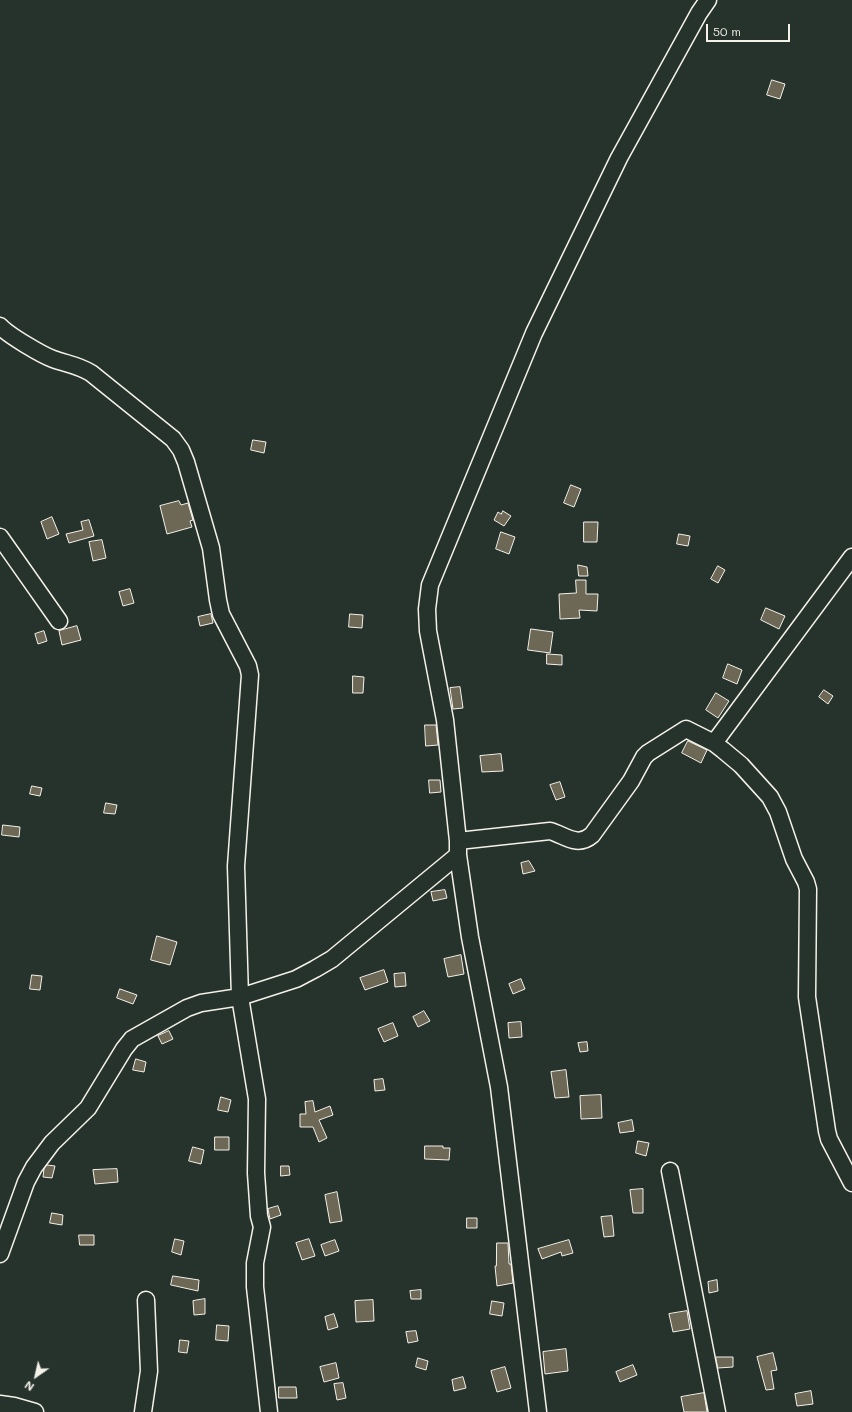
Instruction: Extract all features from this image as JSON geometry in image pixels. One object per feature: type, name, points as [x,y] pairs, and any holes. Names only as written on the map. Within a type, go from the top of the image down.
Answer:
[{"type":"street","points":[[538,1412],[499,1087],[470,937],[458,848],[445,720],[428,631],[427,609],[430,585],[534,333],[619,158],[698,13],[708,0]]},
{"type":"street","points":[[0,326],[8,334],[52,358],[80,366],[91,373],[173,439],[181,450],[186,462],[211,548],[221,614],[248,666],[250,675],[236,866],[240,997],[257,1099],[256,1173],[259,1216],[262,1227],[255,1263],[255,1287],[269,1412]]},
{"type":"street","points":[[0,537],[59,621]]},
{"type":"street","points":[[714,743],[852,557]]},
{"type":"street","points":[[0,1254],[26,1182],[34,1167],[52,1143],[88,1108],[124,1049],[132,1039],[188,1008],[201,1003],[240,997],[296,978],[315,969],[332,959],[458,848],[550,831],[570,839],[580,841],[586,840],[592,835],[631,781],[644,757],[686,729],[714,743],[741,764],[770,797],[778,812],[794,859],[808,889],[806,984],[827,1131],[829,1139],[852,1183]]},
{"type":"street","points":[[670,1171],[717,1412]]},
{"type":"street","points":[[143,1412],[149,1371],[146,1300]]},
{"type":"street","points":[[0,1404],[35,1412]]},
{"type":"building","points":[[772,80],[785,84],[780,99],[767,95]]},
{"type":"building","points":[[253,440],[266,442],[264,453],[251,450]]},
{"type":"building","points":[[571,485],[581,489],[574,507],[564,503]]},
{"type":"building","points":[[179,501],[181,505],[188,503],[193,520],[190,521],[192,527],[167,534],[160,506]]},
{"type":"building","points":[[503,511],[511,516],[504,526],[494,520],[498,512],[501,514]]},
{"type":"building","points":[[52,517],[59,534],[47,539],[41,522]]},
{"type":"building","points":[[89,520],[94,536],[69,543],[66,534],[83,530],[81,522]]},
{"type":"building","points":[[584,522],[598,522],[597,542],[584,542]]},
{"type":"building","points":[[501,532],[515,537],[509,554],[496,549]]},
{"type":"building","points":[[679,534],[690,536],[688,546],[677,544]]},
{"type":"building","points":[[102,540],[106,558],[93,561],[89,542]]},
{"type":"building","points":[[578,565],[587,567],[588,576],[579,576]]},
{"type":"building","points":[[718,566],[725,570],[718,583],[711,579]]},
{"type":"building","points":[[576,580],[586,580],[586,594],[598,594],[597,611],[579,610],[580,618],[560,619],[559,594],[576,593]]},
{"type":"building","points":[[130,589],[134,603],[123,606],[119,592]]},
{"type":"building","points":[[766,608],[785,616],[779,629],[761,620]]},
{"type":"building","points":[[211,614],[213,623],[200,626],[198,617]]},
{"type":"building","points":[[350,614],[363,615],[362,628],[349,627]]},
{"type":"building","points":[[77,626],[81,640],[62,645],[59,631]]},
{"type":"building","points":[[531,629],[553,632],[550,653],[528,650]]},
{"type":"building","points":[[44,631],[47,641],[38,644],[35,634]]},
{"type":"building","points":[[547,654],[562,655],[562,665],[547,664]]},
{"type":"building","points":[[728,664],[742,670],[737,684],[723,678]]},
{"type":"building","points":[[353,676],[364,677],[363,693],[353,693]]},
{"type":"building","points":[[460,687],[463,708],[453,709],[450,688]]},
{"type":"building","points":[[824,690],[833,696],[828,704],[819,697]]},
{"type":"building","points":[[716,693],[729,701],[718,718],[706,710]]},
{"type":"building","points":[[425,725],[436,725],[438,745],[426,746]]},
{"type":"building","points":[[688,741],[707,750],[701,763],[682,753]]},
{"type":"building","points":[[501,754],[503,771],[482,772],[480,756]]},
{"type":"building","points":[[429,780],[440,780],[441,792],[430,793]]},
{"type":"building","points":[[560,782],[565,797],[556,800],[550,785]]},
{"type":"building","points":[[32,786],[42,788],[40,796],[30,794]]},
{"type":"building","points":[[106,803],[117,805],[115,814],[104,813]]},
{"type":"building","points":[[3,825],[20,827],[19,837],[2,835]]},
{"type":"building","points":[[529,861],[535,871],[523,874],[521,863]]},
{"type":"building","points":[[445,890],[447,898],[433,901],[431,892]]},
{"type":"building","points":[[157,936],[177,942],[170,965],[151,960]]},
{"type":"building","points":[[461,955],[464,974],[448,977],[444,959]]},
{"type":"building","points":[[384,970],[388,982],[365,990],[360,978]]},
{"type":"building","points":[[405,973],[406,986],[395,987],[394,974]]},
{"type":"building","points":[[32,975],[42,976],[40,990],[30,989]]},
{"type":"building","points":[[521,979],[525,989],[513,994],[509,984]]},
{"type":"building","points":[[120,989],[137,995],[133,1004],[117,998]]},
{"type":"building","points":[[424,1011],[430,1021],[418,1027],[413,1017]]},
{"type":"building","points":[[521,1022],[522,1037],[509,1038],[508,1023]]},
{"type":"building","points":[[393,1023],[398,1036],[384,1042],[378,1029]]},
{"type":"building","points":[[169,1031],[173,1039],[162,1044],[158,1036]]},
{"type":"building","points":[[587,1042],[588,1051],[580,1052],[578,1043]]},
{"type":"building","points":[[136,1059],[146,1062],[144,1072],[133,1070]]},
{"type":"building","points":[[566,1070],[569,1097],[555,1098],[551,1072]]},
{"type":"building","points":[[383,1079],[385,1090],[375,1091],[374,1080]]},
{"type":"building","points":[[601,1095],[602,1118],[581,1119],[580,1096]]},
{"type":"building","points":[[221,1097],[231,1100],[228,1112],[218,1110]]},
{"type":"building","points":[[313,1101],[315,1112],[330,1106],[333,1115],[319,1120],[327,1138],[319,1142],[313,1127],[300,1127],[300,1114],[306,1114],[305,1102]]},
{"type":"building","points":[[632,1120],[634,1131],[620,1133],[618,1123]]},
{"type":"building","points":[[215,1137],[229,1137],[229,1150],[215,1150]]},
{"type":"building","points":[[638,1141],[649,1143],[646,1156],[636,1153]]},
{"type":"building","points":[[425,1146],[443,1146],[443,1148],[450,1148],[449,1160],[425,1159]]},
{"type":"building","points":[[193,1147],[204,1150],[201,1164],[189,1161]]},
{"type":"building","points":[[47,1165],[55,1166],[52,1178],[43,1177],[44,1169]]},
{"type":"building","points":[[281,1166],[289,1166],[290,1175],[281,1176]]},
{"type":"building","points":[[117,1169],[118,1182],[95,1184],[93,1170]]},
{"type":"building","points":[[643,1189],[643,1213],[633,1213],[630,1190]]},
{"type":"building","points":[[337,1192],[342,1221],[330,1223],[325,1195]]},
{"type":"building","points":[[278,1206],[281,1215],[270,1219],[268,1209]]},
{"type":"building","points":[[52,1213],[63,1215],[62,1225],[50,1223]]},
{"type":"building","points":[[612,1216],[614,1236],[604,1237],[601,1217]]},
{"type":"building","points":[[467,1218],[477,1218],[477,1228],[467,1228]]},
{"type":"building","points":[[79,1235],[94,1235],[94,1245],[80,1245]]},
{"type":"building","points":[[175,1239],[184,1241],[181,1255],[172,1252]]},
{"type":"building","points":[[309,1239],[315,1256],[302,1260],[296,1243]]},
{"type":"building","points":[[335,1240],[339,1251],[325,1256],[321,1245]]},
{"type":"building","points":[[569,1240],[573,1253],[562,1256],[561,1252],[542,1259],[538,1249]]},
{"type":"building","points":[[497,1243],[508,1243],[509,1264],[511,1264],[513,1283],[497,1286],[495,1266]]},
{"type":"building","points":[[173,1276],[199,1280],[198,1291],[171,1285]]},
{"type":"building","points":[[717,1280],[718,1291],[709,1293],[708,1282]]},
{"type":"building","points":[[421,1290],[421,1299],[411,1299],[410,1291]]},
{"type":"building","points":[[205,1299],[205,1314],[194,1315],[193,1301]]},
{"type":"building","points":[[373,1300],[374,1321],[356,1322],[355,1301]]},
{"type":"building","points":[[492,1301],[504,1303],[502,1316],[490,1314]]},
{"type":"building","points":[[687,1311],[690,1329],[673,1332],[669,1314]]},
{"type":"building","points":[[334,1314],[338,1327],[328,1330],[325,1317]]},
{"type":"building","points":[[217,1325],[229,1326],[228,1341],[216,1340]]},
{"type":"building","points":[[416,1331],[418,1341],[408,1343],[406,1332]]},
{"type":"building","points":[[180,1340],[189,1341],[187,1353],[179,1352]]},
{"type":"building","points":[[566,1349],[568,1371],[545,1374],[543,1352]]},
{"type":"building","points":[[773,1353],[777,1370],[771,1371],[774,1389],[766,1390],[757,1357]]},
{"type":"building","points":[[716,1357],[733,1357],[733,1367],[718,1368]]},
{"type":"building","points":[[418,1358],[428,1361],[426,1370],[416,1367]]},
{"type":"building","points":[[336,1363],[339,1378],[324,1382],[320,1367]]},
{"type":"building","points":[[633,1365],[637,1375],[620,1382],[616,1372]]},
{"type":"building","points":[[505,1367],[511,1388],[497,1392],[491,1371]]},
{"type":"building","points":[[463,1377],[466,1388],[454,1391],[452,1380]]},
{"type":"building","points":[[343,1383],[346,1398],[337,1400],[334,1384]]},
{"type":"building","points":[[279,1387],[296,1387],[297,1398],[279,1398]]},
{"type":"building","points":[[811,1391],[813,1404],[797,1406],[795,1394]]},
{"type":"building","points":[[704,1393],[707,1412],[684,1412],[681,1397]]}]
